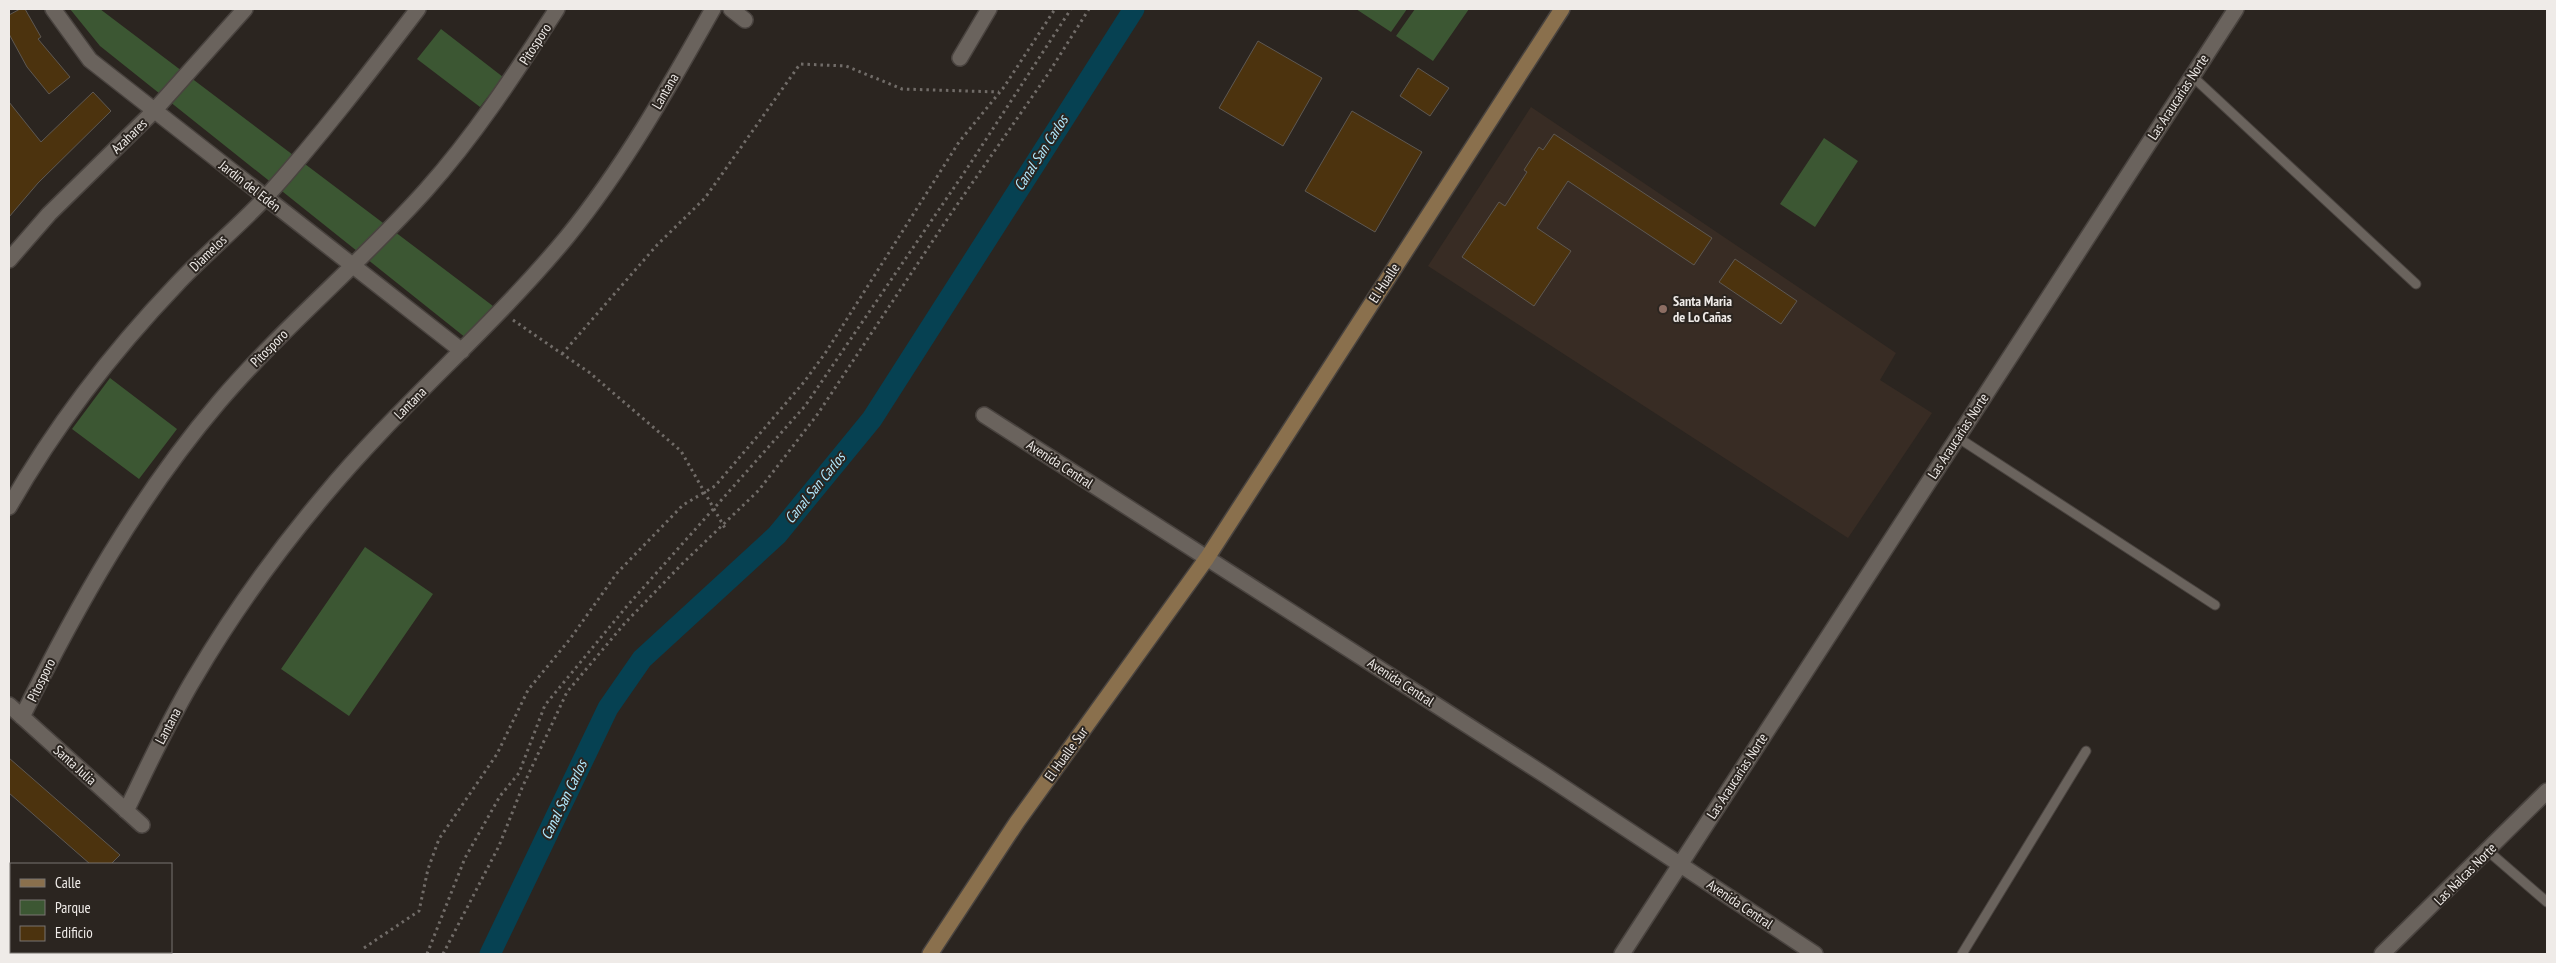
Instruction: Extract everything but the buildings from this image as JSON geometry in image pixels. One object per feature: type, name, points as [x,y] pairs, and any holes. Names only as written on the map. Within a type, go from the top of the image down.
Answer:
[{"type":"street","name":"Jardín del Edén","points":[[52,9],[90,60],[154,112],[462,351]]},
{"type":"street","name":"Azahares","points":[[9,260],[49,214],[154,112],[245,9]]},
{"type":"street","name":"Diamelos","points":[[9,507],[55,432],[123,345],[176,284],[265,198],[348,99],[418,9]]},
{"type":"street","name":"Pitosporo","points":[[22,717],[54,652],[100,569],[176,456],[250,367],[354,266],[426,190],[478,127],[557,9]]},
{"type":"street","name":"Lantana","points":[[126,811],[193,679],[227,626],[274,560],[347,468],[500,311],[568,235],[626,157],[712,9]]},
{"type":"street","points":[[731,9],[746,20]]},
{"type":"street","points":[[960,58],[989,9]]},
{"type":"street","name":"El Hualle","points":[[1207,558],[1562,9]]},
{"type":"street","name":"Las Araucarias Norte","points":[[1622,954],[2236,9]]},
{"type":"street","name":"Avenida Central","points":[[984,415],[1680,864],[1815,954]]},
{"type":"street","name":"El Hualle Sur","points":[[930,954],[1017,822],[1207,558]]},
{"type":"street","name":"Santa Julia","points":[[9,705],[142,825]]},
{"type":"street","name":"Las Nalcas Norte","points":[[2382,954],[2547,791]]},
{"type":"lane","points":[[2192,76],[2416,284]]},
{"type":"lane","points":[[1957,437],[2215,604]]},
{"type":"lane","points":[[1962,954],[2086,752]]},
{"type":"lane","points":[[2488,851],[2547,902]]},
{"type":"path","points":[[364,948],[419,911],[428,869],[439,839],[497,754],[528,690],[570,639],[617,573],[642,549],[668,518],[683,505],[715,486],[810,374],[959,142],[1000,92],[1055,9]]},
{"type":"path","points":[[428,954],[465,858],[500,796],[519,774],[545,705],[627,606],[805,406],[966,170],[1071,9]]},
{"type":"path","points":[[443,954],[499,846],[522,788],[567,692],[625,623],[759,490],[817,415],[950,215],[1048,74],[1089,9]]},
{"type":"path","points":[[562,354],[657,245],[705,198],[800,64],[846,66],[902,89],[1000,92]]},
{"type":"path","points":[[500,311],[590,373],[681,451],[726,530]]},
{"type":"shaded area","name":"Santa Maria de Lo Cañas","points":[[1531,107],[1896,353],[1880,380],[1932,413],[1848,538],[1428,266]]},
{"type":"green space","points":[[70,9],[100,9],[493,306],[466,338],[100,46]]},
{"type":"green space","points":[[1356,9],[1407,9],[1391,32]]},
{"type":"green space","points":[[1415,9],[1469,9],[1433,61],[1396,36]]},
{"type":"green space","points":[[441,29],[503,77],[480,107],[417,59]]},
{"type":"green space","points":[[1824,138],[1858,161],[1815,227],[1780,204]]},
{"type":"green space","points":[[110,378],[177,429],[139,479],[72,429]]},
{"type":"green space","points":[[365,547],[433,594],[349,716],[281,669]]},
{"type":"waterway","name":"Canal San Carlos","points":[[490,954],[608,708],[642,659],[777,535],[872,419],[1134,9]]},
{"type":"place","name":"Santa Maria de Lo Cañas","points":[[1663,309]]}]
